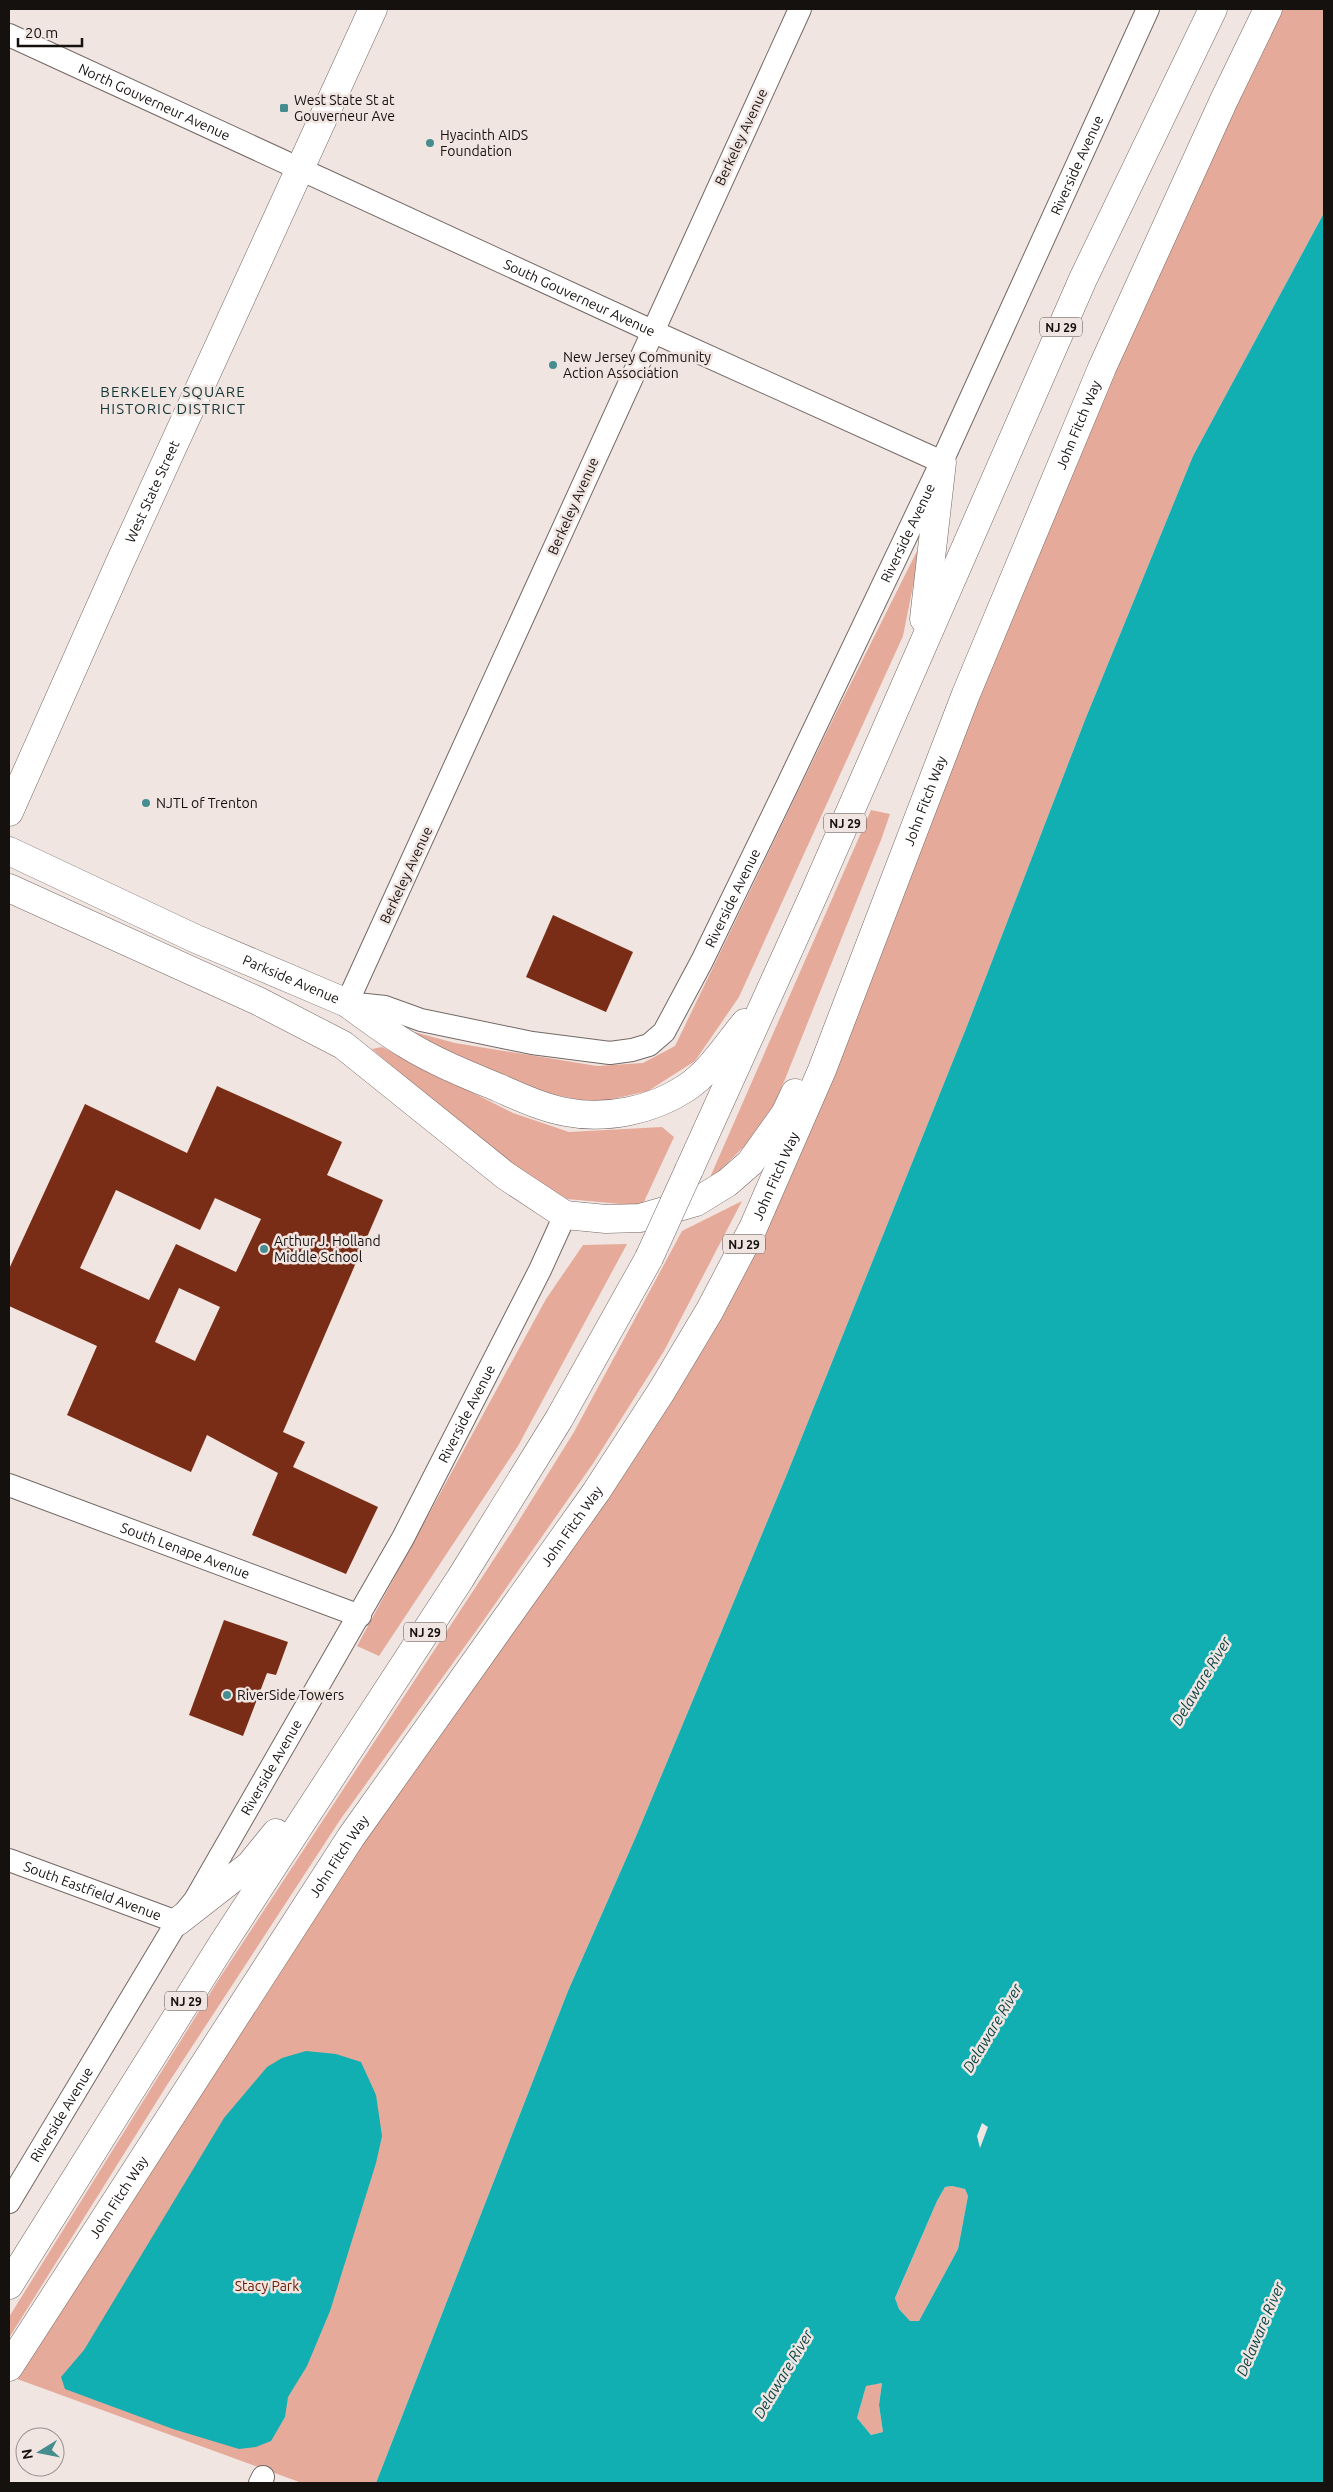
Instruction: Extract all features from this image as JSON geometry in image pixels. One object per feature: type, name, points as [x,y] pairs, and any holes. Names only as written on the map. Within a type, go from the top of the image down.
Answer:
[{"type":"main road","name":"West State Street","points":[[9,812],[373,9]]},
{"type":"main road","name":"NJ 29","points":[[9,2285],[218,1951],[460,1579],[559,1419],[649,1258],[814,894],[1083,278],[1213,9]]},
{"type":"main road","name":"John Fitch Way","points":[[9,2366],[350,1837],[596,1492],[661,1392],[710,1310],[753,1228],[822,1070],[966,694],[1102,368],[1224,100],[1268,9]]},
{"type":"main road","points":[[920,650],[942,462]]},
{"type":"main road","name":"Parkside Avenue","points":[[9,851],[194,938],[347,1003]]},
{"type":"main road","points":[[9,888],[258,1001],[344,1044],[506,1176],[565,1214],[606,1219],[640,1218],[696,1202],[727,1183],[750,1163],[785,1114],[886,903]]},
{"type":"main road","points":[[347,1003],[407,1045],[467,1074],[528,1100],[566,1112],[595,1115],[646,1107],[687,1088],[706,1070],[768,995]]},
{"type":"main road","points":[[177,1922],[250,1865],[368,1719]]},
{"type":"street","name":"Berkeley Avenue","points":[[347,1003],[800,9]]},
{"type":"street","name":"Riverside Avenue","points":[[649,1045],[664,1032],[702,961],[942,462],[1148,9]]},
{"type":"street","name":"North Gouverneur Avenue","points":[[9,35],[300,168]]},
{"type":"street","name":"South Gouverneur Avenue","points":[[300,168],[652,331],[942,462]]},
{"type":"street","name":"Parkside Avenue","points":[[347,1003],[384,1006],[421,1020],[532,1043],[610,1053],[649,1045]]},
{"type":"street","name":"Riverside Avenue","points":[[9,2202],[177,1922],[194,1900],[360,1616],[403,1538],[536,1279],[565,1214]]},
{"type":"street","name":"South Lenape Avenue","points":[[9,1485],[360,1616]]},
{"type":"street","name":"South Eastfield Avenue","points":[[9,1860],[177,1922]]},
{"type":"green space","name":"Stacy Park","points":[[1268,9],[1324,9],[1324,213],[1193,456],[1085,720],[967,1026],[787,1474],[637,1834],[568,1991],[376,2483],[302,2483],[9,2376],[710,1310]]},
{"type":"green space","points":[[922,541],[903,636],[739,997],[695,1061],[648,1091],[595,1103],[518,1087],[403,1029],[455,1043],[597,1066],[643,1063],[675,1046],[835,715]]},
{"type":"green space","points":[[871,810],[890,814],[767,1124],[708,1182]]},
{"type":"green space","points":[[382,1047],[513,1113],[569,1132],[662,1127],[674,1137],[642,1206],[567,1199],[504,1162],[372,1049]]},
{"type":"green space","points":[[742,1201],[664,1351],[594,1462],[481,1624],[340,1820],[167,2085],[9,2338],[9,2317],[219,1979],[513,1530],[574,1432],[682,1231]]},
{"type":"green space","points":[[627,1244],[518,1446],[379,1656],[357,1646],[546,1299],[583,1245]]},
{"type":"green space","points":[[952,2186],[965,2189],[968,2196],[958,2249],[919,2321],[910,2321],[899,2309],[895,2298],[937,2201],[945,2187]]},
{"type":"green space","points":[[882,2383],[879,2405],[883,2432],[871,2435],[857,2418],[866,2385]]},
{"type":"water","name":"Delaware River","points":[[1324,213],[1324,2483],[376,2483],[568,1991],[637,1834],[787,1474],[967,1026],[1085,720],[1193,456]],"holes":[[[982,2123],[988,2127],[980,2148],[977,2136]],[[952,2186],[965,2189],[968,2196],[958,2249],[919,2321],[910,2321],[899,2309],[895,2298],[937,2201],[945,2187]],[[882,2383],[879,2405],[883,2432],[871,2435],[857,2418],[866,2386]]]},
{"type":"water","points":[[306,2051],[336,2054],[361,2062],[376,2095],[382,2136],[376,2163],[330,2311],[307,2366],[288,2397],[285,2417],[271,2441],[256,2447],[239,2449],[173,2429],[65,2389],[61,2377],[84,2350],[224,2118],[267,2067],[282,2058]]},
{"type":"building","points":[[553,915],[633,952],[606,1012],[526,977]]},
{"type":"building","points":[[217,1086],[342,1142],[327,1175],[383,1200],[283,1432],[305,1442],[293,1467],[378,1507],[346,1574],[252,1535],[278,1473],[207,1435],[191,1472],[67,1415],[97,1346],[9,1306],[9,1269],[85,1104],[187,1153]],"holes":[[[116,1190],[200,1230],[215,1198],[261,1219],[236,1272],[176,1244],[149,1300],[80,1268]],[[179,1288],[220,1307],[195,1361],[155,1342]]]},
{"type":"building","name":"RiverSide Towers","points":[[224,1620],[288,1642],[276,1675],[267,1673],[243,1736],[189,1715]]},
{"type":"place","name":"West State St at Gouverneur Ave","points":[[284,108]]},
{"type":"place","name":"Hyacinth AIDS Foundation","points":[[430,143]]},
{"type":"place","name":"New Jersey Community Action Association","points":[[553,365]]},
{"type":"place","name":"NJTL of Trenton","points":[[146,803]]},
{"type":"place","name":"Arthur J. Holland Middle School","points":[[264,1249]]},
{"type":"place","name":"RiverSide Towers","points":[[227,1695]]},
{"type":"district","name":"BERKELEY SQUARE HISTORIC DISTRICT","points":[[173,400]]}]
